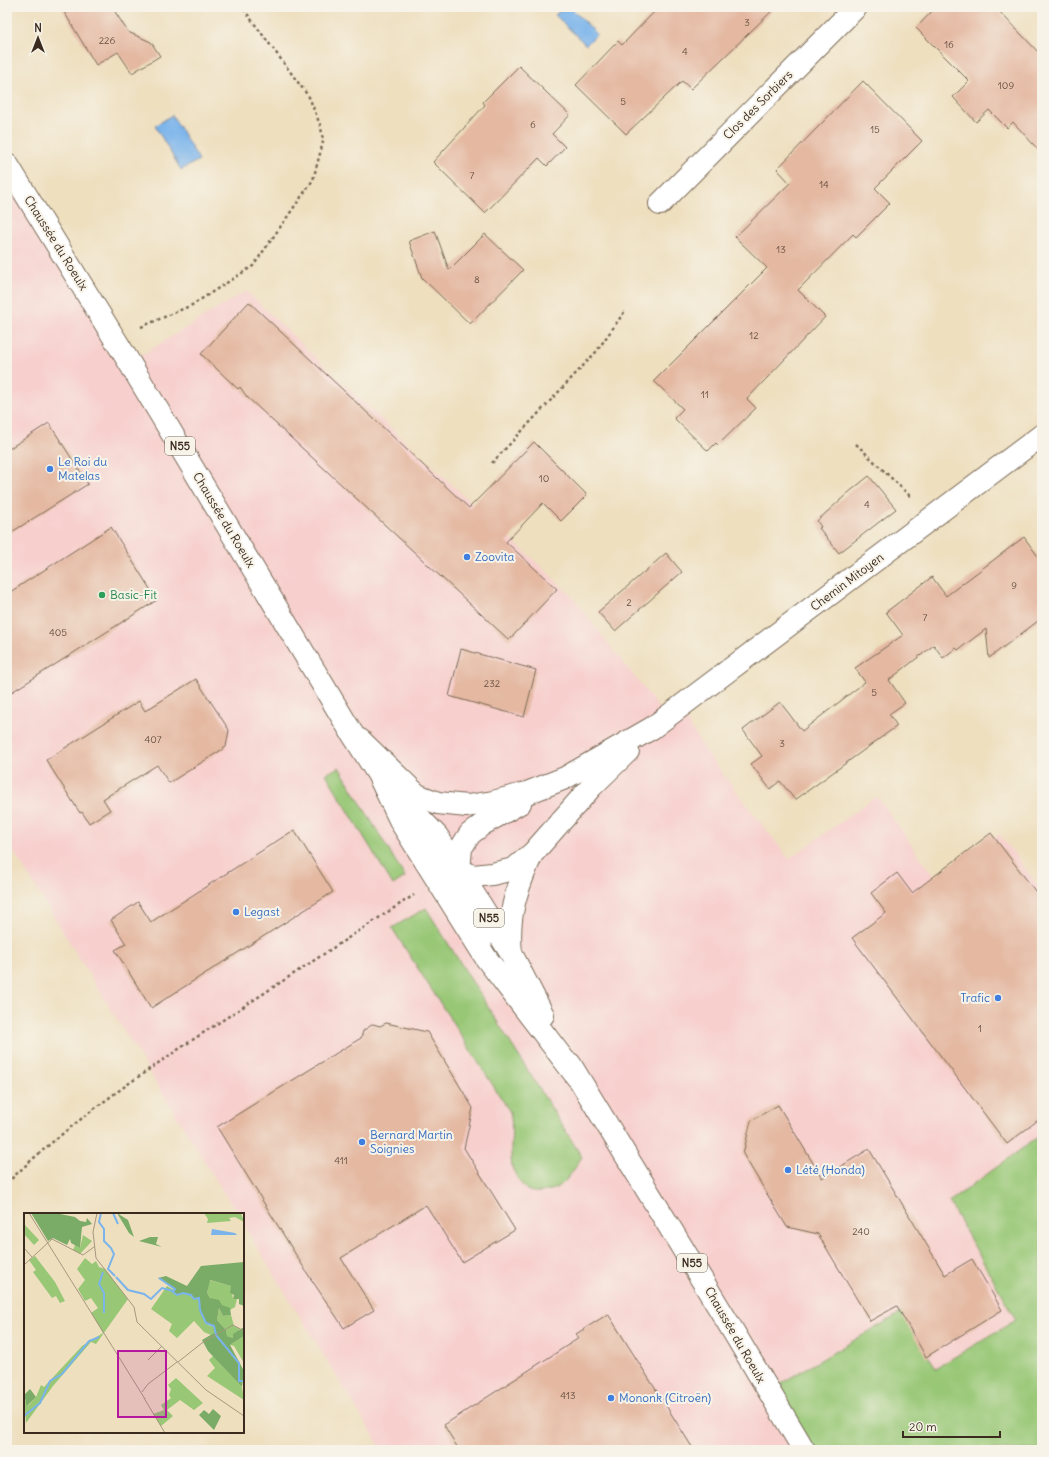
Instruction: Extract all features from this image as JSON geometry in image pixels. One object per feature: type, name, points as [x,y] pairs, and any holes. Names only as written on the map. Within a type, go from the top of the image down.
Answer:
[{"type":"main road","name":"Clos des Sorbiers","points":[[660,204],[856,7]]},
{"type":"main road","name":"Chaussée du Roeulx","points":[[7,164],[115,339],[378,774]]},
{"type":"main road","name":"Chemin Mitoyen","points":[[652,728],[1042,435]]},
{"type":"main road","points":[[486,958],[470,912],[461,892],[459,872],[461,848],[470,834],[483,824],[652,728]]},
{"type":"main road","points":[[459,872],[474,876],[514,869],[533,853],[592,786],[652,728]]},
{"type":"main road","points":[[350,730],[417,795],[438,803],[467,806],[493,802],[527,793],[565,778]]},
{"type":"main road","name":"N55","points":[[378,774],[436,836],[511,953],[578,1077]]},
{"type":"main road","name":"N55","points":[[378,774],[402,824],[486,958],[578,1077]]},
{"type":"main road","points":[[511,953],[509,933],[515,894],[533,853]]},
{"type":"main road","name":"Chaussée du Roeulx","points":[[578,1077],[707,1287],[804,1450]]},
{"type":"path","points":[[115,339],[192,305],[252,266],[313,180],[323,142],[316,113],[309,98],[242,7]]},
{"type":"path","points":[[492,464],[596,352],[625,311]]},
{"type":"path","points":[[856,444],[931,518]]},
{"type":"path","points":[[7,1183],[37,1154],[103,1102],[175,1051],[438,880]]},
{"type":"shaded area","points":[[7,164],[130,362],[246,291],[353,393],[569,593],[666,717],[678,708],[712,760],[789,859],[877,796],[937,881],[999,834],[1042,891],[1042,1134],[1015,1154],[982,1263],[1016,1320],[936,1368],[902,1312],[768,1391],[804,1450],[382,1450],[244,1226],[244,1213],[236,1213],[7,841]]},
{"type":"green space","points":[[339,767],[405,877],[393,885],[326,774]]},
{"type":"green space","points":[[426,908],[582,1157],[568,1178],[555,1189],[540,1192],[527,1190],[514,1173],[511,1153],[512,1126],[510,1112],[392,928]]},
{"type":"green space","points":[[1042,1134],[1042,1450],[804,1450],[768,1391],[902,1312],[936,1368],[1016,1320],[949,1202]]},
{"type":"water","points":[[564,7],[570,7],[597,34],[586,45],[555,15]]},
{"type":"water","points":[[172,115],[199,160],[181,170],[155,126]]},
{"type":"building","points":[[61,7],[112,7],[128,32],[151,42],[160,56],[132,73],[118,52],[96,65]]},
{"type":"building","points":[[659,7],[776,7],[691,89],[682,81],[626,134],[576,85],[618,41],[622,45]]},
{"type":"building","points":[[936,7],[995,7],[1042,56],[1042,154],[1013,122],[1007,128],[989,110],[976,122],[953,97],[969,81],[916,28]]},
{"type":"building","points":[[519,66],[570,115],[552,134],[565,147],[547,166],[539,158],[485,213],[433,162],[485,105],[483,102]]},
{"type":"building","points":[[863,81],[922,141],[875,188],[890,203],[856,237],[853,234],[798,290],[825,317],[747,399],[756,408],[718,445],[716,443],[708,451],[674,418],[683,409],[654,381],[767,268],[735,237],[790,183],[777,169]]},
{"type":"building","points":[[435,231],[449,270],[485,234],[523,270],[470,324],[422,278],[409,241]]},
{"type":"building","points":[[249,302],[469,508],[534,442],[587,495],[561,521],[543,503],[506,542],[557,589],[509,640],[247,397],[240,387],[238,389],[201,354]]},
{"type":"building","points":[[49,423],[88,484],[7,535],[7,450]]},
{"type":"building","points":[[869,476],[896,509],[839,553],[819,528],[821,527],[817,521]]},
{"type":"building","points":[[111,527],[157,600],[7,695],[7,594]]},
{"type":"building","points":[[1024,537],[1042,562],[1042,618],[989,658],[986,629],[958,650],[956,648],[943,658],[934,645],[889,680],[905,703],[889,714],[897,726],[795,800],[780,781],[770,789],[751,764],[762,756],[743,730],[780,702],[802,731],[865,682],[855,668],[903,635],[886,612],[932,577],[946,596]]},
{"type":"building","points":[[666,553],[682,572],[615,631],[598,612]]},
{"type":"building","points":[[461,649],[536,670],[524,717],[449,696]]},
{"type":"building","points":[[196,679],[229,730],[226,747],[169,783],[157,765],[103,799],[110,810],[89,823],[82,812],[80,813],[46,760],[139,701],[145,711]]},
{"type":"building","points":[[294,830],[333,892],[151,1008],[115,950],[126,944],[111,920],[138,902],[151,922]]},
{"type":"building","points":[[991,833],[1042,900],[1042,1117],[1007,1144],[852,938],[886,913],[871,893],[897,873],[912,893]]},
{"type":"building","points":[[386,1023],[427,1032],[473,1108],[464,1148],[515,1230],[462,1262],[426,1205],[341,1258],[374,1310],[344,1328],[309,1276],[217,1127],[361,1038],[363,1031],[373,1024],[380,1026]]},
{"type":"building","points":[[778,1105],[822,1178],[869,1149],[945,1275],[972,1259],[1002,1310],[926,1357],[897,1306],[870,1321],[818,1234],[787,1227],[743,1154],[751,1121]]},
{"type":"building","points":[[608,1314],[694,1450],[459,1450],[444,1425],[579,1338],[576,1334]]},
{"type":"place","name":"Le Roi du Matelas","points":[[50,469]]},
{"type":"place","name":"Zoovita","points":[[467,557]]},
{"type":"place","name":"Basic-Fit","points":[[102,595]]},
{"type":"place","name":"Legast","points":[[236,912]]},
{"type":"place","name":"Trafic","points":[[998,998]]},
{"type":"place","name":"Bernard Martin Soignies","points":[[362,1142]]},
{"type":"place","name":"Lété (Honda)","points":[[788,1170]]},
{"type":"place","name":"Mononk (Citroën)","points":[[611,1398]]}]
